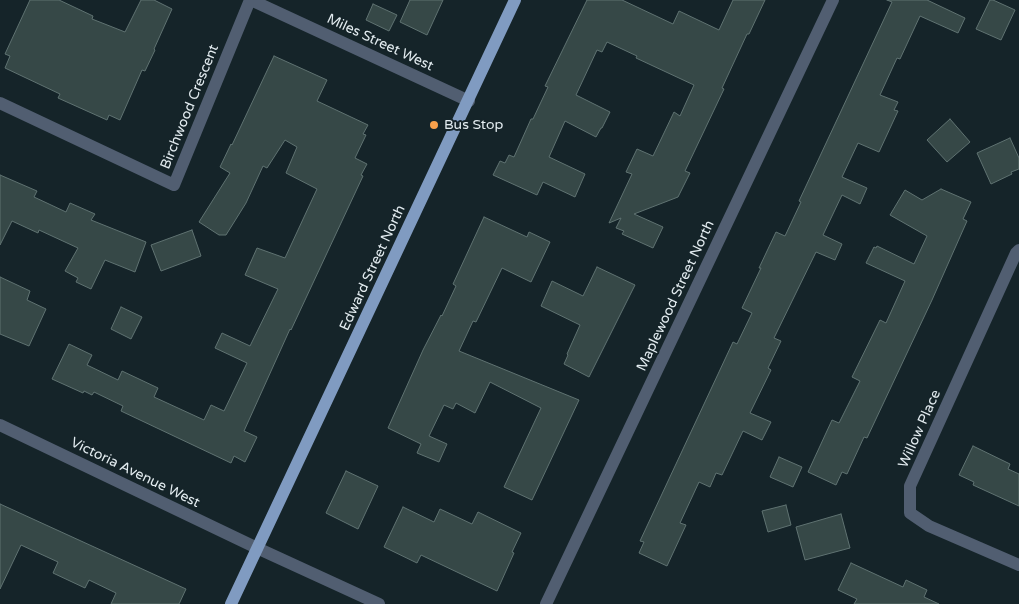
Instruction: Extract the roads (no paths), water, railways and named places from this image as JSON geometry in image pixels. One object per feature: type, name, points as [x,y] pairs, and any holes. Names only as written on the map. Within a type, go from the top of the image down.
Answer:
[{"type":"main road","name":"Edward Street North","points":[[231,604],[515,0]]},
{"type":"street","name":"Miles Street West","points":[[250,0],[469,101]]},
{"type":"street","name":"Birchwood Crescent","points":[[0,103],[174,185],[250,0]]},
{"type":"street","name":"Maplewood Street North","points":[[546,604],[833,0]]},
{"type":"street","name":"Willow Place","points":[[1019,250],[1016,252],[910,486],[910,513],[929,526],[1019,565]]},
{"type":"street","name":"Victoria Avenue West","points":[[0,426],[379,604]]},
{"type":"place","name":"Bus Stop","points":[[434,125]]}]
